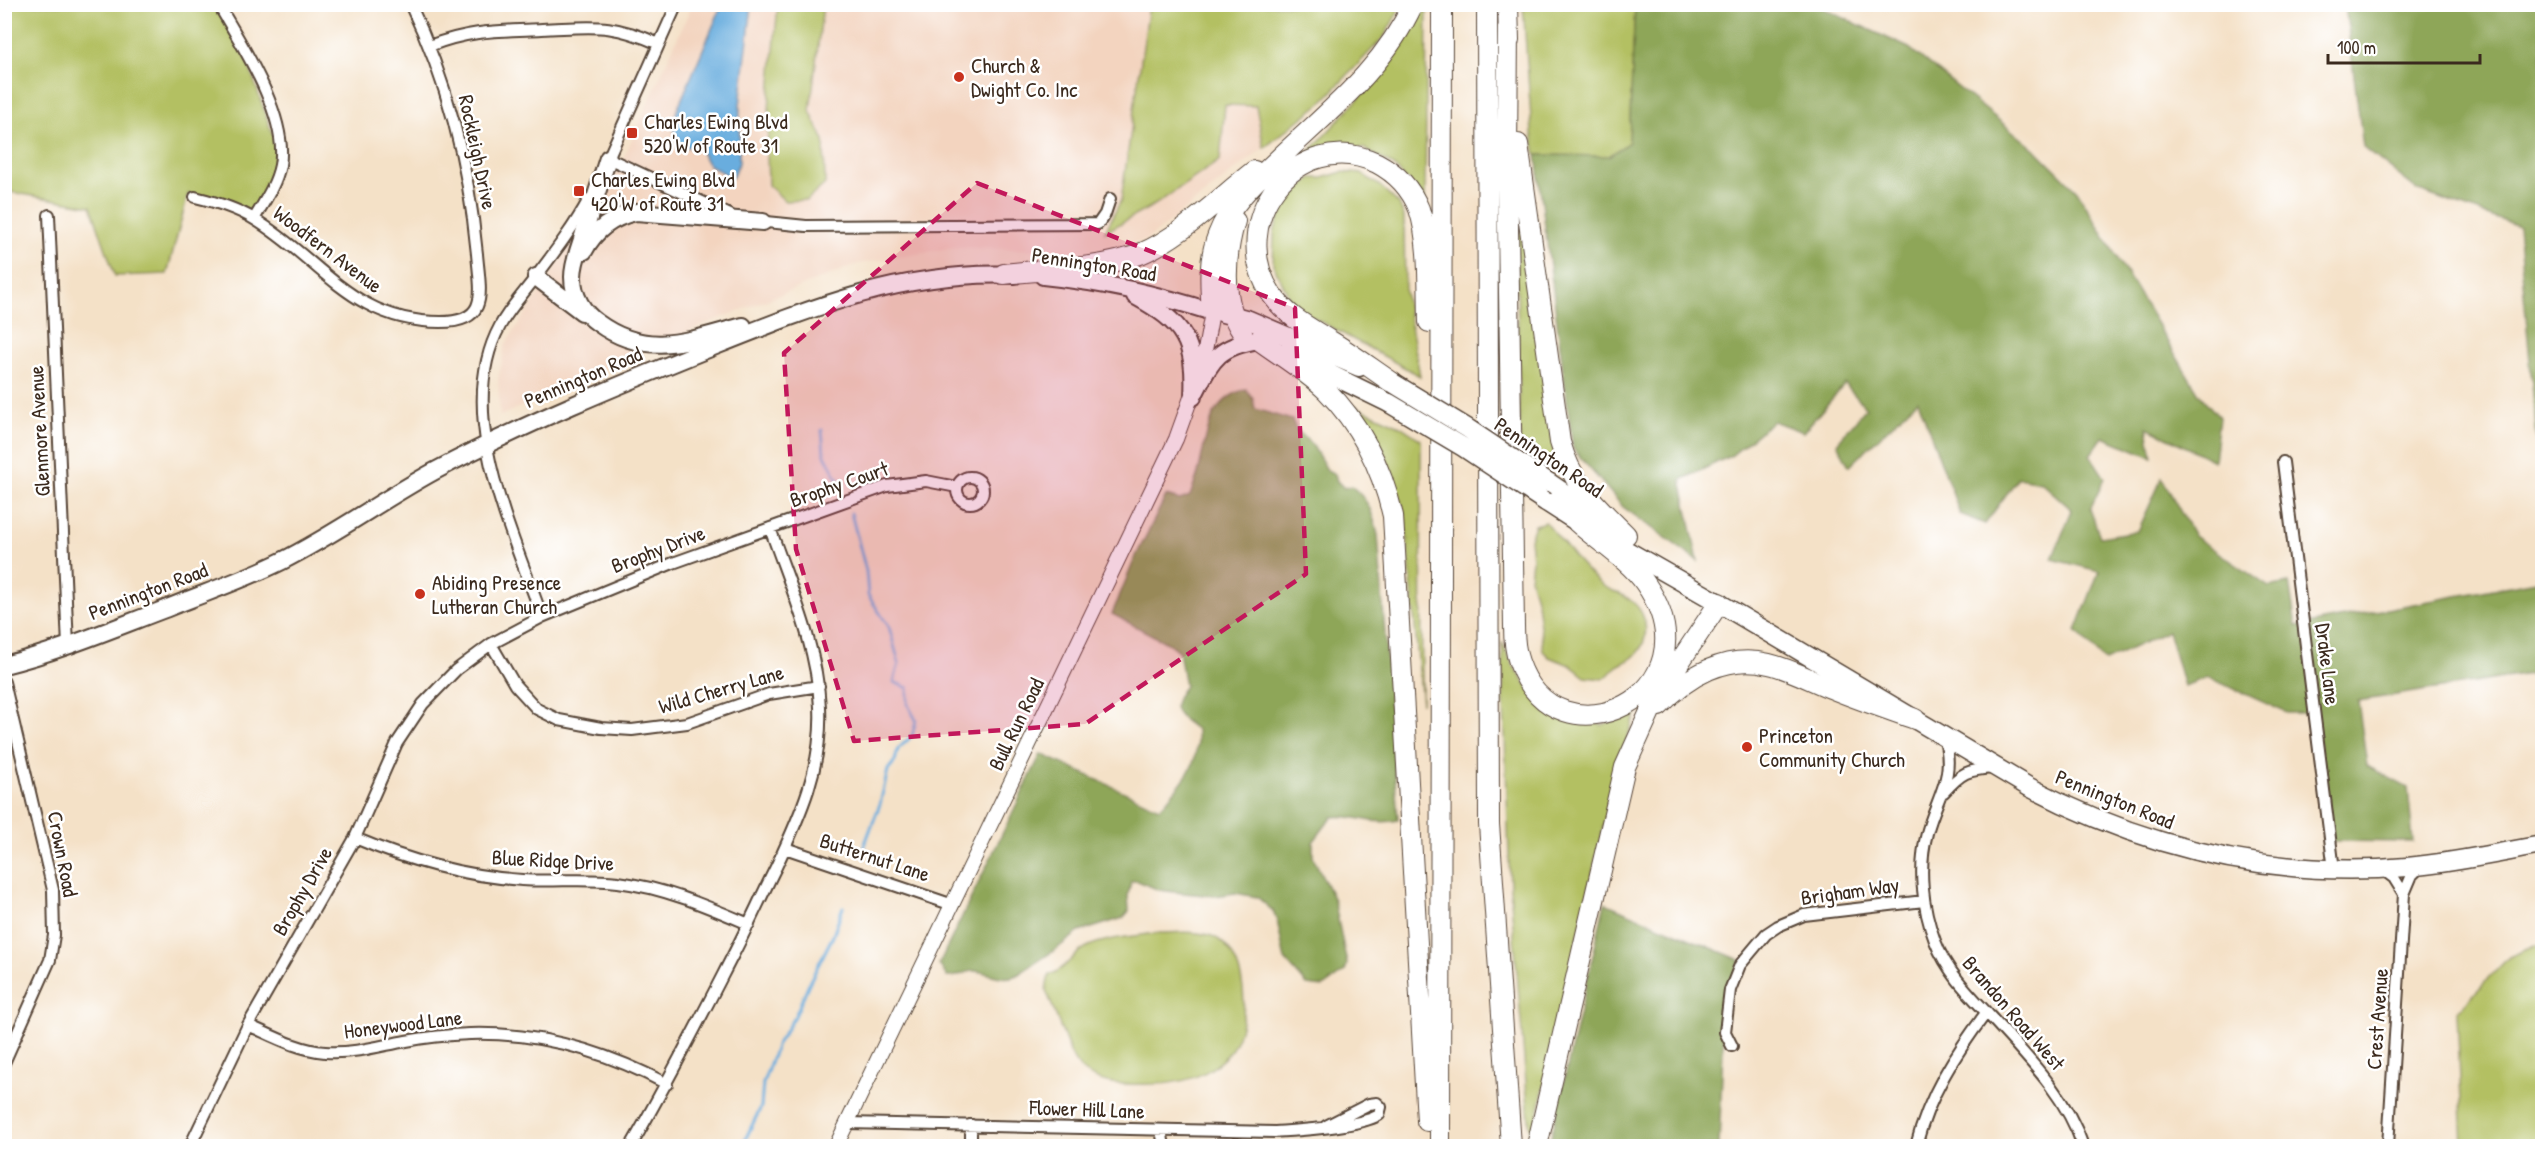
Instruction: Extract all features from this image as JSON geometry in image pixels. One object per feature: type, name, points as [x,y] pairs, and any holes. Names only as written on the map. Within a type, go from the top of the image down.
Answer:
[{"type":"highway","points":[[1212,312],[1210,282],[1216,242],[1232,211],[1250,188],[1325,116],[1379,59],[1398,33],[1413,4]]},
{"type":"highway","points":[[1440,1146],[1442,4]]},
{"type":"highway","points":[[1487,4],[1489,824],[1511,1146]]},
{"type":"highway","points":[[1508,4],[1511,448],[1516,652],[1524,674],[1544,698],[1568,711],[1596,715],[1623,707],[1647,689],[1661,665],[1664,637],[1658,608],[1644,583],[1577,522]]},
{"type":"highway","points":[[1508,27],[1520,161],[1560,442],[1564,458],[1580,489],[1626,535]]},
{"type":"highway","points":[[1004,274],[1102,263],[1128,258],[1150,249],[1170,237],[1325,116]]},
{"type":"highway","points":[[1393,383],[1292,316],[1272,294],[1263,276],[1257,247],[1262,212],[1278,184],[1292,171],[1307,162],[1340,155],[1369,160],[1388,170],[1400,180],[1410,192],[1418,208],[1425,248],[1441,552]]},
{"type":"highway","points":[[1250,188],[1238,214],[1229,245],[1228,286],[1232,314],[1251,336],[1314,380],[1339,404],[1372,454],[1380,471],[1393,516],[1428,1146]]},
{"type":"highway","name":"Pennington Road","points":[[1212,312],[1232,314],[1292,336],[1393,383],[1467,428],[1548,482],[1719,603]]},
{"type":"highway","name":"Pennington Road","points":[[1212,312],[1251,336],[1389,403],[1464,447],[1577,522],[2059,803],[2155,841],[2232,860],[2289,867],[2334,870],[2382,869],[2422,865],[2542,845]]},
{"type":"highway","points":[[1537,1146],[1625,767],[1657,696],[1719,603]]},
{"type":"highway","points":[[1632,749],[1654,712],[1681,686],[1713,668],[1739,661],[1769,664],[1915,719]]},
{"type":"main road","points":[[587,314],[574,286],[574,267],[608,158]]},
{"type":"main road","points":[[587,314],[577,284],[582,256],[594,235],[617,218],[645,212],[763,222]]},
{"type":"main road","name":"Pennington Road","points":[[4,665],[68,646],[280,562],[431,473],[487,445],[647,374],[827,302],[918,280],[1004,274],[1065,278],[1118,287],[1179,301],[1212,312]]},
{"type":"main road","points":[[536,277],[613,333],[650,344],[670,344],[827,302]]},
{"type":"main road","points":[[1118,287],[1164,313],[1181,332],[1190,347],[1193,359],[1193,397]]},
{"type":"main road","points":[[1193,397],[1211,361],[1230,346],[1251,336]]},
{"type":"street","points":[[218,4],[254,69],[278,124],[281,138],[280,167],[254,219]]},
{"type":"street","name":"Rockleigh Drive","points":[[410,4],[429,46],[455,127],[473,221],[479,290],[473,313]]},
{"type":"street","points":[[542,617],[493,476],[487,445],[483,394],[485,368],[489,350],[504,318],[584,209],[677,4]]},
{"type":"street","points":[[429,46],[476,32],[594,26],[630,32],[659,44]]},
{"type":"street","points":[[608,158],[720,212],[763,222],[806,226],[1098,224],[1105,214],[1110,199]]},
{"type":"street","name":"Woodfern Avenue","points":[[195,197],[220,203],[254,219],[348,294],[382,313],[410,320],[433,322],[461,320],[473,313]]},
{"type":"street","name":"Glenmore Avenue","points":[[49,214],[68,646]]},
{"type":"street","name":"Bull Run Road","points":[[836,1146],[1166,461],[1193,397],[1207,347],[1212,312]]},
{"type":"street","name":"Drake Lane","points":[[2283,462],[2334,870]]},
{"type":"street","name":"Brophy Court","points":[[770,528],[887,486],[926,481],[957,487]]},
{"type":"street","points":[[631,1146],[667,1084],[749,924],[807,799],[815,770],[820,731],[819,686],[810,645],[770,528]]},
{"type":"street","name":"Brophy Drive","points":[[190,1146],[248,1025],[355,838],[388,760],[409,723],[439,686],[491,644],[542,617],[673,563],[770,528]]},
{"type":"street","name":"Wild Cherry Lane","points":[[491,644],[516,685],[533,706],[547,716],[559,720],[600,728],[632,730],[687,723],[768,694],[819,686]]},
{"type":"street","name":"Crown Road","points":[[4,682],[53,890],[55,917],[50,960],[4,1063]]},
{"type":"street","name":"Brandon Road West","points":[[1944,737],[1950,756],[1949,771],[1926,836],[1923,857],[1924,901],[1935,941],[1956,979],[2059,1096],[2083,1146]]},
{"type":"street","name":"Brandon Road West","points":[[1940,797],[1957,777],[1970,770],[1997,768]]},
{"type":"street","name":"Blue Ridge Drive","points":[[355,838],[408,859],[456,872],[494,878],[589,880],[646,887],[695,901],[749,924]]},
{"type":"street","name":"Butternut Lane","points":[[785,848],[953,905]]},
{"type":"street","name":"Crest Avenue","points":[[2388,1146],[2404,894],[2412,875],[2422,865]]},
{"type":"street","points":[[2382,869],[2394,878],[2404,894]]},
{"type":"street","name":"Brigham Way","points":[[1732,1046],[1725,1032],[1731,990],[1740,965],[1766,934],[1804,915],[1924,901]]},
{"type":"street","points":[[1916,1146],[1925,1118],[1947,1068],[1986,1013]]},
{"type":"street","name":"Honeywood Lane","points":[[248,1025],[290,1044],[324,1052],[363,1051],[438,1036],[481,1034],[532,1038],[598,1053],[667,1084]]},
{"type":"street","name":"Flower Hill Lane","points":[[847,1122],[1275,1132],[1326,1126]]},
{"type":"street","points":[[971,1125],[971,1146]]},
{"type":"street","points":[[1161,1130],[1164,1146]]},
{"type":"highlighted area","points":[[977,183],[1295,308],[1306,574],[1085,724],[854,741],[796,549],[784,353]]},
{"type":"shaded area","points":[[692,5],[1402,5],[1321,103],[1145,241],[1102,253],[958,247],[858,264],[703,325],[500,416],[498,380],[505,345],[616,175]]},
{"type":"green space","points":[[4,5],[216,5],[238,34],[281,159],[256,212],[188,194],[167,274],[115,276],[91,206],[5,191]]},
{"type":"green space","points":[[778,5],[823,5],[810,111],[824,141],[825,184],[807,200],[785,201],[768,185],[770,93]]},
{"type":"green space","points":[[1149,5],[1402,5],[1384,37],[1321,103],[1264,148],[1256,106],[1225,105],[1220,160],[1156,204],[1105,232],[1121,200]]},
{"type":"green space","points":[[1523,5],[1635,5],[1629,142],[1609,156],[1536,155],[1532,133]]},
{"type":"green space","points":[[1635,5],[1816,5],[1909,48],[2037,151],[2077,191],[2199,394],[2219,417],[2214,461],[2147,427],[2152,457],[2103,437],[2090,455],[2105,478],[2090,509],[2100,537],[2138,531],[2162,478],[2194,536],[2269,587],[2289,583],[2296,626],[2542,580],[2542,672],[2358,701],[2367,766],[2408,788],[2413,842],[2329,841],[2316,713],[2287,713],[2208,677],[2184,686],[2168,631],[2105,661],[2076,631],[2099,571],[2052,559],[2072,510],[2041,482],[2018,478],[1985,524],[1960,514],[1918,400],[1849,466],[1837,443],[1866,408],[1845,384],[1803,432],[1773,421],[1732,455],[1681,480],[1698,561],[1623,507],[1573,449],[1536,155],[1609,156],[1629,142]]},
{"type":"green space","points":[[2345,5],[2542,5],[2542,497],[2518,226],[2419,191],[2363,147]]},
{"type":"green space","points":[[1427,7],[1425,200],[1394,166],[1363,148],[1308,153],[1360,97]]},
{"type":"green space","points":[[1342,172],[1362,174],[1379,185],[1399,204],[1404,217],[1405,292],[1420,376],[1294,307],[1273,264],[1274,232],[1279,217],[1291,199],[1311,178],[1322,178]]},
{"type":"green space","points":[[1515,177],[1557,469],[1520,444]]},
{"type":"green space","points":[[1246,389],[1253,399],[1255,409],[1292,420],[1296,429],[1313,446],[1327,470],[1335,474],[1337,481],[1344,488],[1351,486],[1362,496],[1372,514],[1378,535],[1398,820],[1381,822],[1332,817],[1313,842],[1313,857],[1334,900],[1347,964],[1345,971],[1323,987],[1307,985],[1285,960],[1273,911],[1257,897],[1235,893],[1215,896],[1159,890],[1138,881],[1131,881],[1128,895],[1129,911],[1123,918],[1079,932],[1017,975],[1001,977],[975,971],[947,977],[939,964],[1041,754],[1159,808],[1190,771],[1196,754],[1197,730],[1176,710],[1176,700],[1185,686],[1179,651],[1112,614],[1135,558],[1166,496],[1180,500],[1190,496],[1207,432],[1216,411],[1223,402]]},
{"type":"green space","points":[[1355,406],[1400,426],[1421,440],[1422,704],[1405,514],[1384,451]]},
{"type":"green space","points":[[1545,522],[1597,581],[1629,599],[1636,605],[1644,619],[1646,627],[1643,644],[1632,658],[1616,667],[1603,679],[1585,677],[1570,665],[1549,657],[1543,651],[1537,602],[1530,579],[1532,559],[1530,539],[1535,525]]},
{"type":"green space","points":[[1502,642],[1512,664],[1545,712],[1602,725],[1637,711],[1616,769],[1531,1144],[1510,888]]},
{"type":"green space","points":[[1605,903],[1740,960],[1725,1002],[1719,1146],[1549,1146]]},
{"type":"green space","points":[[1157,933],[1199,933],[1212,936],[1224,944],[1233,956],[1243,988],[1244,1006],[1238,1038],[1219,1063],[1192,1078],[1160,1084],[1118,1084],[1093,1078],[1080,1068],[1071,1054],[1046,990],[1049,975],[1060,970],[1081,950],[1094,944]]},
{"type":"green space","points":[[2542,943],[2542,1146],[2463,1146],[2457,1012],[2509,957]]},
{"type":"water","points":[[722,5],[752,5],[740,105],[739,163],[732,178],[709,165],[699,149],[679,145],[673,126],[677,110]]},
{"type":"waterway","points":[[822,430],[824,453],[841,485]]},
{"type":"waterway","points":[[851,513],[866,571],[868,595],[889,627],[899,663],[894,682],[908,688],[908,705],[916,720],[912,736],[898,749],[895,761],[888,770],[880,804],[863,849]]},
{"type":"waterway","points":[[742,1146],[761,1107],[763,1083],[777,1044],[795,1016],[833,936],[843,907]]},
{"type":"place","name":"Church & Dwight Co. Inc","points":[[959,77]]},
{"type":"place","name":"Charles Ewing Blvd 520'W of Route 31","points":[[632,133]]},
{"type":"place","name":"Charles Ewing Blvd 420'W of Route 31","points":[[579,191]]},
{"type":"place","name":"Abiding Presence Lutheran Church","points":[[420,594]]},
{"type":"place","name":"Princeton Community Church","points":[[1747,747]]}]
